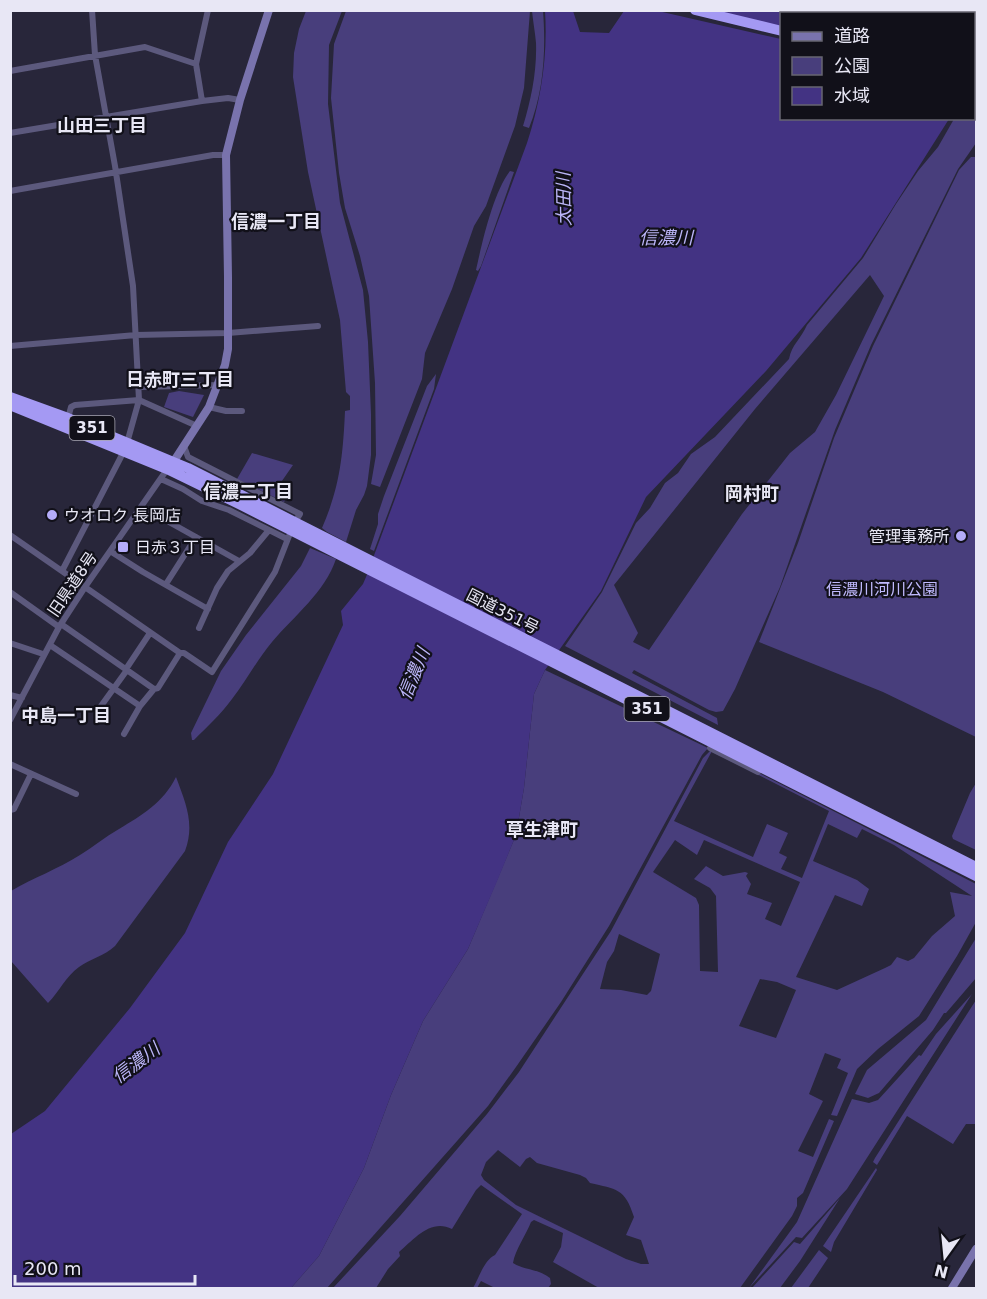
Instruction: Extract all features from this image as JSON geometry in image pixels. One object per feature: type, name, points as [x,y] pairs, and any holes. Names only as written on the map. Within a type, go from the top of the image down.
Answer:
[{"type":"highway","points":[[695,10],[780,31]]},
{"type":"highway","name":"国道351号","points":[[10,397],[68,418],[167,470],[320,540],[976,867]]},
{"type":"highway","name":"国道351号","points":[[10,405],[125,447]]},
{"type":"highway","name":"国道351号","points":[[320,540],[976,876]]},
{"type":"street","points":[[62,571],[125,447],[139,387],[133,286],[107,116],[95,55],[92,10]]},
{"type":"street","points":[[202,101],[196,64],[208,10]]},
{"type":"street","points":[[10,535],[150,633],[212,672],[274,572],[288,538],[229,510],[202,501],[183,489],[167,470],[208,407],[219,385],[227,355],[226,155],[240,100],[269,10]]},
{"type":"street","points":[[10,71],[145,47],[196,64]]},
{"type":"street","points":[[10,133],[202,101],[228,98],[240,100]]},
{"type":"street","points":[[10,191],[213,155],[226,155]]},
{"type":"street","points":[[10,346],[136,336],[228,333],[318,326]]},
{"type":"street","points":[[139,387],[219,385]]},
{"type":"street","points":[[68,418],[71,407],[75,405],[138,399],[197,426]]},
{"type":"street","points":[[208,407],[226,411],[242,411]]},
{"type":"street","points":[[184,446],[188,457],[300,514],[298,517]]},
{"type":"street","name":"旧県道8号","points":[[10,720],[60,625],[167,470]]},
{"type":"street","points":[[142,507],[239,561]]},
{"type":"street","points":[[199,628],[228,571],[250,553],[269,530]]},
{"type":"street","points":[[166,584],[196,537]]},
{"type":"street","points":[[110,551],[208,609]]},
{"type":"street","points":[[10,592],[154,689]]},
{"type":"street","points":[[101,706],[150,633]]},
{"type":"street","points":[[10,643],[44,654]]},
{"type":"street","points":[[50,645],[140,706]]},
{"type":"street","points":[[124,734],[140,706],[154,689],[158,688],[180,653]]},
{"type":"street","points":[[10,696],[22,698]]},
{"type":"street","points":[[710,748],[939,863]]},
{"type":"street","points":[[10,764],[76,794]]},
{"type":"street","points":[[10,810],[14,809],[31,774]]},
{"type":"street","points":[[952,1288],[976,1251]]},
{"type":"green space","points":[[306,11],[342,11],[329,45],[328,104],[340,203],[363,290],[368,342],[371,455],[367,486],[356,510],[346,542],[322,528],[337,485],[342,457],[345,411],[350,410],[350,396],[346,392],[340,320],[308,172],[293,77],[294,53]]},
{"type":"green space","points":[[346,11],[530,11],[524,88],[515,126],[486,206],[474,226],[452,289],[425,353],[422,379],[380,487],[371,484],[376,455],[375,383],[369,296],[360,256],[345,208],[331,98],[334,44]]},
{"type":"green space","points":[[532,11],[543,11],[544,55],[538,100],[529,128],[523,126],[536,64]]},
{"type":"green space","points":[[976,85],[976,143],[958,169],[871,345],[835,430],[780,587],[723,711],[709,710],[634,670],[632,673],[717,718],[718,725],[565,646],[602,592],[636,523],[650,508],[665,483],[678,473],[691,454],[715,437],[789,359],[792,349],[807,325],[863,258],[918,171],[938,147],[953,120],[975,120]],"holes":[[[870,275],[884,296],[836,395],[815,432],[790,453],[742,514],[649,650],[633,642],[638,633],[614,585],[755,409]]]},
{"type":"green space","name":"信濃川河川公園","points":[[971,157],[976,157],[976,737],[883,692],[759,642],[798,543],[834,438],[873,346],[959,170]]},
{"type":"green space","points":[[510,171],[514,172],[478,271],[476,270],[481,246],[489,219],[498,192]]},
{"type":"green space","points":[[436,374],[434,389],[374,551],[370,549],[384,496],[427,386]]},
{"type":"green space","points":[[179,391],[204,395],[193,417],[164,407],[169,393]]},
{"type":"green space","points":[[252,453],[293,465],[275,491],[286,499],[284,502],[237,479]]},
{"type":"green space","points":[[310,548],[336,559],[331,571],[317,593],[261,656],[223,710],[192,740],[191,733],[221,671],[246,635],[301,566]]},
{"type":"green space","points":[[545,670],[708,748],[702,755],[609,926],[561,1002],[488,1106],[327,1288],[291,1288],[319,1256],[364,1168],[391,1095],[423,1021],[468,949],[516,835],[524,788],[534,694]]},
{"type":"green space","points":[[712,749],[976,884],[976,922],[957,956],[919,1016],[857,1069],[837,1116],[831,1115],[848,1073],[837,1068],[841,1059],[825,1053],[809,1094],[823,1101],[798,1151],[813,1157],[829,1119],[834,1121],[803,1193],[797,1198],[797,1206],[792,1216],[740,1288],[599,1288],[553,1262],[561,1247],[563,1233],[534,1220],[518,1248],[513,1263],[550,1278],[551,1284],[548,1288],[495,1288],[481,1281],[477,1288],[473,1288],[485,1265],[495,1255],[522,1214],[481,1185],[452,1229],[437,1226],[417,1236],[399,1252],[400,1256],[376,1288],[333,1288],[400,1216],[487,1114],[519,1072],[611,931],[703,758]],"holes":[[[712,751],[829,811],[802,878],[781,869],[787,857],[779,853],[788,833],[767,824],[753,857],[674,821]],[[828,824],[857,838],[862,829],[894,845],[972,896],[950,892],[955,916],[932,936],[914,958],[908,961],[897,957],[891,965],[837,990],[796,977],[835,895],[862,906],[869,889],[857,880],[813,861]],[[675,840],[697,855],[704,840],[800,882],[781,926],[765,919],[772,903],[747,894],[751,884],[746,876],[748,873],[723,876],[706,866],[694,879],[710,888],[716,896],[718,972],[700,971],[699,905],[696,898],[653,872]],[[619,934],[660,954],[651,991],[647,995],[600,989],[607,962],[614,951]],[[760,979],[777,982],[796,990],[776,1038],[739,1026]],[[498,1150],[520,1167],[530,1157],[537,1163],[580,1175],[590,1183],[618,1191],[627,1200],[634,1217],[626,1235],[641,1240],[649,1264],[626,1259],[516,1205],[484,1180],[481,1175],[486,1162]]]},
{"type":"green space","points":[[176,777],[188,814],[189,832],[185,851],[115,946],[74,971],[48,1003],[11,961],[11,891],[72,860],[144,813],[165,794]]},
{"type":"green space","points":[[976,783],[976,850],[953,839],[952,836]]},
{"type":"green space","points":[[976,938],[976,978],[944,1013],[933,1030],[879,1093],[868,1098],[855,1094],[867,1070],[926,1020]]},
{"type":"green space","points":[[972,994],[847,1189],[802,1238],[796,1237],[749,1288],[797,1222],[852,1099],[869,1103],[878,1100],[919,1055],[921,1056],[936,1034]]},
{"type":"green space","points":[[976,1000],[976,1124],[966,1124],[953,1144],[907,1116],[877,1165],[873,1162],[875,1158]]},
{"type":"green space","points":[[876,1168],[877,1170],[834,1242],[831,1252],[823,1246]]},
{"type":"green space","points":[[840,1198],[780,1288],[752,1288],[794,1242],[800,1244]]},
{"type":"green space","points":[[819,1250],[828,1258],[808,1288],[791,1288]]},
{"type":"water","name":"信濃川","points":[[545,11],[573,11],[580,32],[609,33],[624,11],[976,11],[976,79],[975,81],[975,12],[780,12],[780,120],[948,120],[861,258],[766,371],[646,497],[601,591],[545,670],[534,694],[524,788],[516,835],[468,949],[423,1021],[391,1095],[364,1168],[319,1256],[291,1288],[11,1288],[11,1134],[45,1111],[130,1008],[185,933],[228,842],[273,774],[343,625],[341,611],[366,577],[527,143],[542,78]]},
{"type":"pier","points":[[658,11],[711,11],[780,27],[780,39]]},
{"type":"place","name":"ウオロク 長岡店","points":[[52,515]]},
{"type":"place","name":"管理事務所","points":[[961,536]]},
{"type":"place","name":"日赤３丁目","points":[[123,547]]},
{"type":"district","name":"山田三丁目","points":[[102,126]]},
{"type":"district","name":"信濃一丁目","points":[[276,222]]},
{"type":"district","name":"日赤町三丁目","points":[[180,380]]},
{"type":"district","name":"信濃二丁目","points":[[248,492]]},
{"type":"district","name":"岡村町","points":[[752,494]]},
{"type":"district","name":"中島一丁目","points":[[66,716]]},
{"type":"district","name":"草生津町","points":[[542,830]]},
{"type":"water label","name":"太田川","points":[[564,199]]}]
